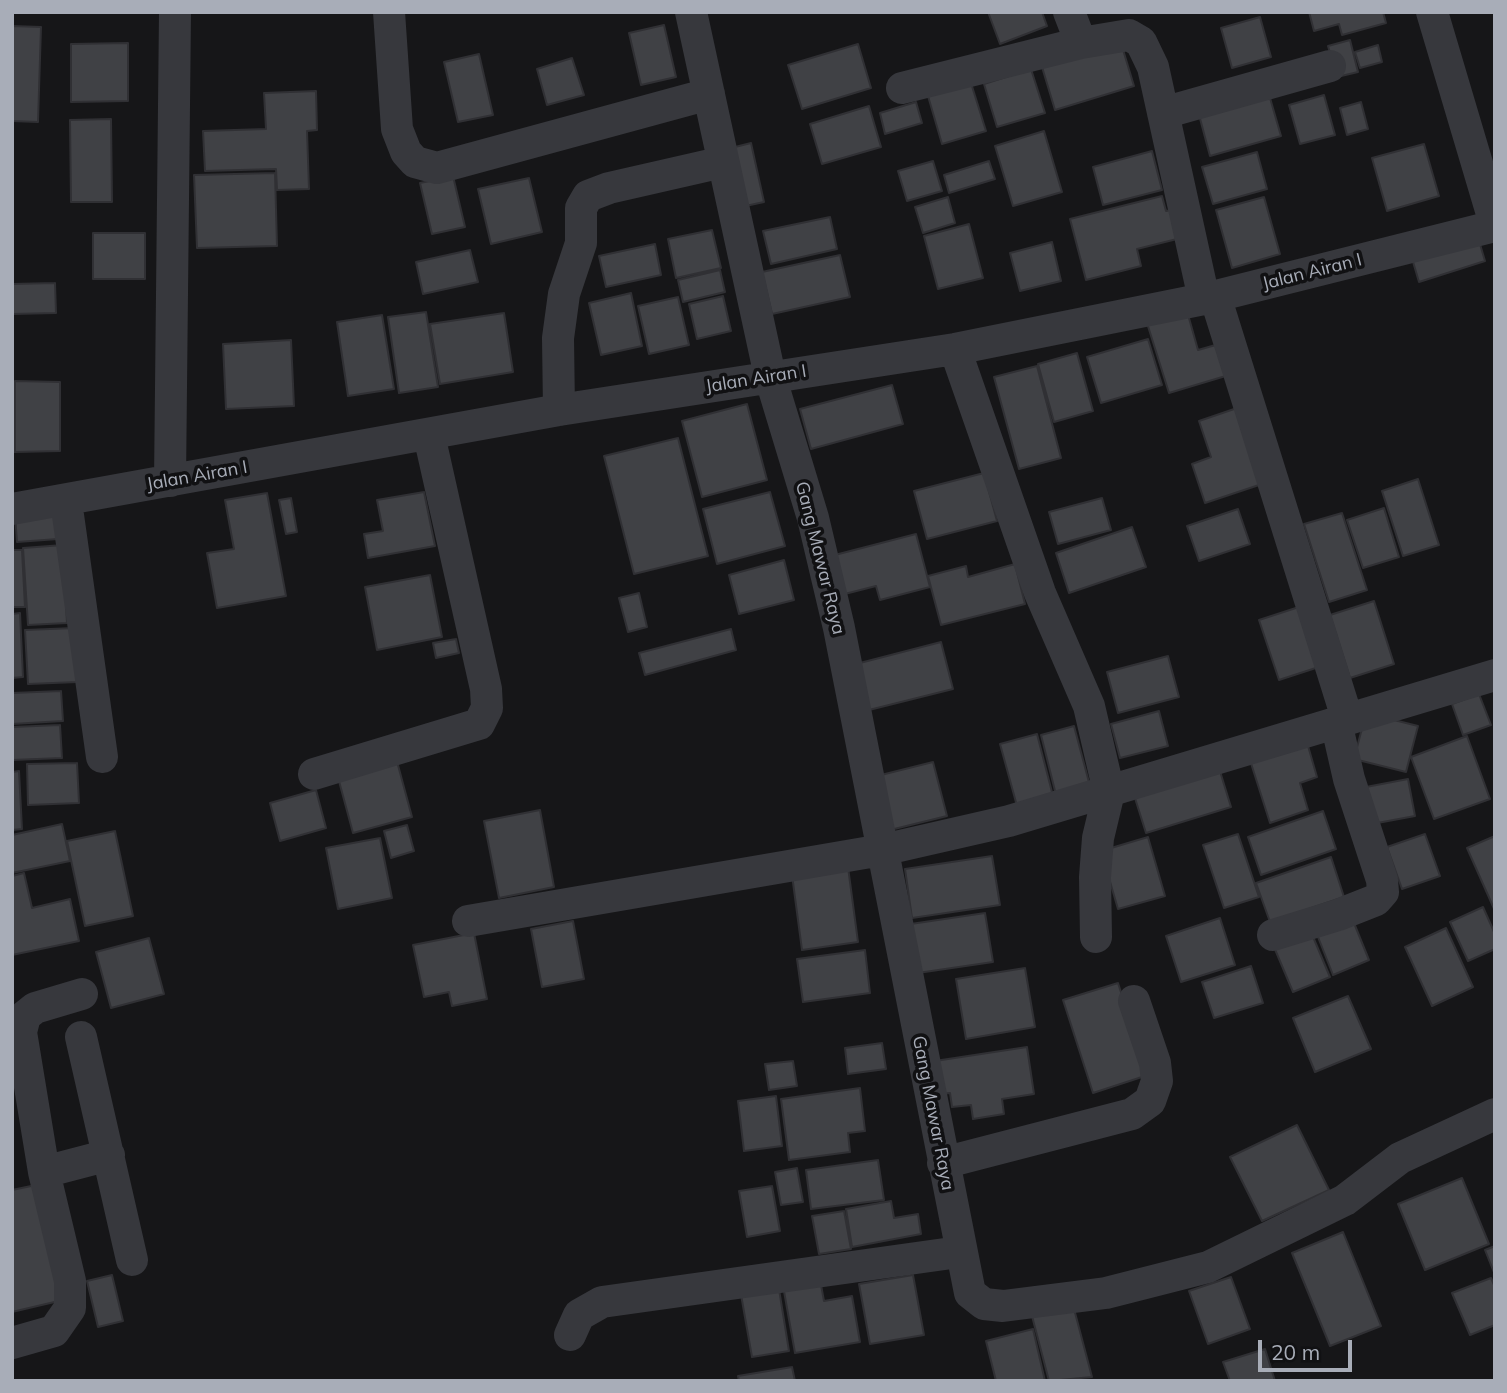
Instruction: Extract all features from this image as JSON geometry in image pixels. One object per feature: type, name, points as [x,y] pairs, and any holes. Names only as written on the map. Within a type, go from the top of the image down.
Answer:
[{"type":"street","points":[[170,481],[175,12]]},
{"type":"street","points":[[389,12],[397,129],[406,152],[415,162],[436,168],[709,94]]},
{"type":"street","name":"Gang Mawar Raya","points":[[691,12],[770,376],[813,518],[839,628],[959,1252],[970,1293],[984,1304],[1003,1306],[1107,1293],[1208,1266],[1345,1199],[1400,1158],[1495,1114]]},
{"type":"street","points":[[1069,12],[1081,43]]},
{"type":"street","points":[[1432,12],[1495,225]]},
{"type":"street","points":[[902,88],[1081,43],[1129,35],[1141,42],[1153,67],[1209,298],[1342,720],[1349,779],[1382,880],[1382,892],[1376,900],[1273,935]]},
{"type":"street","points":[[1163,113],[1330,66]]},
{"type":"street","points":[[559,410],[558,338],[564,294],[581,243],[581,208],[588,196],[609,188],[723,162]]},
{"type":"street","name":"Jalan Airan I","points":[[12,509],[559,410],[955,349],[1209,298],[1495,225]]},
{"type":"street","points":[[955,349],[1040,593],[1089,706],[1109,792],[1098,838],[1094,877],[1096,937]]},
{"type":"street","points":[[314,774],[479,724],[487,708],[486,689],[429,435]]},
{"type":"street","points":[[66,501],[103,757]]},
{"type":"street","points":[[468,921],[882,850],[1009,821],[1495,676]]},
{"type":"street","points":[[12,1343],[54,1331],[70,1308],[70,1281],[44,1172],[21,1032],[25,1016],[35,1008],[82,994]]},
{"type":"street","points":[[943,1163],[1132,1114],[1150,1101],[1157,1081],[1155,1063],[1134,1001]]},
{"type":"street","points":[[81,1037],[132,1260]]},
{"type":"street","points":[[44,1172],[109,1155]]},
{"type":"street","points":[[570,1335],[579,1315],[602,1302],[959,1252]]},
{"type":"building","points":[[988,12],[1042,12],[1047,26],[1000,44]]},
{"type":"building","points":[[1309,12],[1383,12],[1386,23],[1342,35],[1339,24],[1314,31]]},
{"type":"building","points":[[1260,17],[1271,57],[1232,68],[1221,28]]},
{"type":"building","points":[[664,25],[676,77],[641,85],[629,33]]},
{"type":"building","points":[[12,26],[41,27],[38,122],[12,121]]},
{"type":"building","points":[[1350,40],[1358,72],[1337,77],[1328,46]]},
{"type":"building","points":[[128,43],[128,101],[71,102],[71,44]]},
{"type":"building","points":[[1121,43],[1134,86],[1055,110],[1042,67]]},
{"type":"building","points":[[858,44],[871,88],[802,109],[788,65]]},
{"type":"building","points":[[1378,45],[1382,62],[1360,68],[1355,52]]},
{"type":"building","points":[[479,54],[493,115],[458,122],[444,62]]},
{"type":"building","points":[[572,58],[584,95],[547,105],[537,69]]},
{"type":"building","points":[[1031,69],[1045,113],[997,127],[984,84]]},
{"type":"building","points":[[971,83],[986,131],[942,144],[928,96]]},
{"type":"building","points":[[316,91],[317,130],[307,131],[309,189],[277,190],[276,169],[205,171],[203,131],[266,129],[264,93]]},
{"type":"building","points":[[1268,91],[1281,136],[1210,156],[1198,111]]},
{"type":"building","points":[[1324,95],[1335,135],[1300,144],[1289,105]]},
{"type":"building","points":[[916,102],[922,123],[885,134],[880,113]]},
{"type":"building","points":[[1361,102],[1368,129],[1347,135],[1340,108]]},
{"type":"building","points":[[869,106],[881,147],[822,164],[810,124]]},
{"type":"building","points":[[111,119],[112,202],[71,202],[70,120]]},
{"type":"building","points":[[1044,131],[1062,192],[1013,206],[995,146]]},
{"type":"building","points":[[751,143],[764,202],[741,207],[727,149]]},
{"type":"building","points":[[1424,144],[1439,196],[1387,211],[1372,158]]},
{"type":"building","points":[[1152,151],[1162,190],[1103,205],[1093,167]]},
{"type":"building","points":[[1257,152],[1267,189],[1213,204],[1202,167]]},
{"type":"building","points":[[933,161],[942,191],[907,201],[898,171]]},
{"type":"building","points":[[989,161],[995,179],[949,193],[944,175]]},
{"type":"building","points":[[275,173],[277,246],[197,248],[194,175]]},
{"type":"building","points":[[453,176],[465,227],[432,234],[420,183]]},
{"type":"building","points":[[529,178],[542,232],[491,244],[478,189]]},
{"type":"building","points":[[1162,196],[1166,211],[1177,209],[1185,237],[1137,249],[1141,266],[1086,280],[1070,219]]},
{"type":"building","points":[[948,197],[955,223],[923,233],[915,207]]},
{"type":"building","points":[[1264,197],[1280,254],[1232,268],[1216,210]]},
{"type":"building","points":[[830,217],[837,249],[771,264],[763,231]]},
{"type":"building","points":[[969,224],[983,278],[938,289],[924,236]]},
{"type":"building","points":[[712,230],[721,268],[676,278],[668,239]]},
{"type":"building","points":[[93,233],[145,233],[145,279],[93,279]]},
{"type":"building","points":[[1477,234],[1485,261],[1419,282],[1411,255]]},
{"type":"building","points":[[1052,242],[1061,281],[1020,291],[1010,253]]},
{"type":"building","points":[[655,244],[661,275],[606,287],[599,256]]},
{"type":"building","points":[[470,250],[478,282],[423,294],[416,262]]},
{"type":"building","points":[[840,255],[850,297],[772,314],[762,272]]},
{"type":"building","points":[[720,270],[725,292],[683,302],[678,280]]},
{"type":"building","points":[[55,283],[56,313],[12,314],[12,284]]},
{"type":"building","points":[[631,293],[642,346],[601,355],[589,303]]},
{"type":"building","points":[[723,296],[731,331],[697,339],[689,304]]},
{"type":"building","points":[[678,297],[689,345],[649,354],[638,306]]},
{"type":"building","points":[[1187,311],[1198,350],[1219,344],[1229,375],[1169,393],[1147,323]]},
{"type":"building","points":[[426,312],[438,387],[399,393],[388,317]]},
{"type":"building","points":[[504,313],[513,372],[440,384],[430,324]]},
{"type":"building","points":[[382,315],[394,389],[348,396],[337,322]]},
{"type":"building","points":[[1148,339],[1162,385],[1101,403],[1087,357]]},
{"type":"building","points":[[291,340],[294,406],[226,409],[223,344]]},
{"type":"building","points":[[1077,353],[1093,411],[1054,422],[1038,364]]},
{"type":"building","points":[[1037,366],[1061,458],[1019,469],[994,377]]},
{"type":"building","points":[[15,381],[60,382],[60,451],[15,452]]},
{"type":"building","points":[[14,384],[15,452],[12,452]]},
{"type":"building","points":[[892,385],[903,424],[811,449],[800,409]]},
{"type":"building","points":[[747,404],[767,480],[702,497],[682,421]]},
{"type":"building","points":[[1240,407],[1265,483],[1205,503],[1192,464],[1211,457],[1199,421]]},
{"type":"building","points":[[678,438],[708,556],[634,574],[604,456]]},
{"type":"building","points":[[984,473],[997,521],[927,539],[914,491]]},
{"type":"building","points":[[1418,479],[1439,545],[1403,556],[1382,491]]},
{"type":"building","points":[[424,492],[435,546],[368,558],[364,534],[383,531],[377,500]]},
{"type":"building","points":[[770,492],[785,546],[717,564],[703,509]]},
{"type":"building","points":[[267,493],[286,596],[217,608],[207,553],[234,549],[225,500]]},
{"type":"building","points":[[291,498],[297,532],[286,534],[279,500]]},
{"type":"building","points":[[1102,498],[1111,530],[1058,544],[1049,512]]},
{"type":"building","points":[[1384,508],[1399,557],[1363,568],[1347,520]]},
{"type":"building","points":[[1238,509],[1250,544],[1199,561],[1187,526]]},
{"type":"building","points":[[56,513],[58,539],[17,542],[15,515]]},
{"type":"building","points":[[1342,513],[1367,590],[1329,602],[1304,524]]},
{"type":"building","points":[[1132,527],[1146,567],[1069,593],[1056,553]]},
{"type":"building","points":[[916,534],[930,587],[880,600],[876,586],[837,596],[827,557]]},
{"type":"building","points":[[63,545],[67,623],[28,625],[23,548]]},
{"type":"building","points":[[12,550],[22,550],[25,607],[12,607]]},
{"type":"building","points":[[784,560],[794,600],[739,614],[729,575]]},
{"type":"building","points":[[1015,564],[1025,604],[941,625],[928,576],[966,566],[968,577]]},
{"type":"building","points":[[430,575],[442,637],[377,650],[365,587]]},
{"type":"building","points":[[639,593],[647,627],[628,632],[619,598]]},
{"type":"building","points":[[1374,601],[1394,664],[1350,678],[1330,615]]},
{"type":"building","points":[[1305,605],[1325,665],[1279,680],[1259,620]]},
{"type":"building","points":[[20,613],[23,677],[12,678],[12,614]]},
{"type":"building","points":[[75,628],[78,682],[28,684],[25,630]]},
{"type":"building","points":[[731,629],[736,650],[645,675],[639,653]]},
{"type":"building","points":[[456,639],[459,653],[436,658],[433,643]]},
{"type":"building","points":[[941,642],[953,689],[869,710],[856,664]]},
{"type":"building","points":[[1168,656],[1179,697],[1118,713],[1107,672]]},
{"type":"building","points":[[61,691],[63,721],[12,724],[12,693]]},
{"type":"building","points":[[1479,694],[1491,725],[1463,735],[1452,704]]},
{"type":"building","points":[[1159,711],[1168,746],[1120,758],[1111,724]]},
{"type":"building","points":[[1366,713],[1418,726],[1406,772],[1354,759]]},
{"type":"building","points":[[60,725],[62,758],[12,760],[12,727]]},
{"type":"building","points":[[1074,726],[1090,786],[1056,795],[1041,735]]},
{"type":"building","points":[[1037,734],[1053,796],[1017,806],[1000,744]]},
{"type":"building","points":[[1467,736],[1490,799],[1434,819],[1411,757]]},
{"type":"building","points":[[1306,739],[1317,777],[1300,783],[1308,810],[1270,823],[1249,757]]},
{"type":"building","points":[[395,754],[412,817],[353,833],[336,770]]},
{"type":"building","points":[[933,762],[947,816],[882,832],[869,778]]},
{"type":"building","points":[[77,763],[79,803],[28,805],[27,764]]},
{"type":"building","points":[[1219,768],[1231,807],[1146,833],[1134,795]]},
{"type":"building","points":[[19,771],[22,829],[12,830],[12,772]]},
{"type":"building","points":[[1408,779],[1415,816],[1372,824],[1366,787]]},
{"type":"building","points":[[316,790],[326,828],[280,841],[270,803]]},
{"type":"building","points":[[540,810],[554,887],[499,898],[484,821]]},
{"type":"building","points":[[1323,811],[1336,849],[1261,875],[1248,837]]},
{"type":"building","points":[[62,824],[70,861],[12,873],[12,835]]},
{"type":"building","points":[[407,825],[414,851],[391,858],[384,831]]},
{"type":"building","points":[[115,831],[133,916],[85,926],[67,841]]},
{"type":"building","points":[[1238,834],[1259,897],[1224,908],[1203,845]]},
{"type":"building","points":[[1425,834],[1440,876],[1402,889],[1387,847]]},
{"type":"building","points":[[1495,836],[1495,911],[1467,848]]},
{"type":"building","points":[[1148,837],[1165,896],[1118,909],[1101,851]]},
{"type":"building","points":[[380,838],[392,898],[338,909],[326,848]]},
{"type":"building","points":[[992,856],[1000,905],[912,918],[905,869]]},
{"type":"building","points":[[1331,857],[1344,897],[1270,922],[1256,883]]},
{"type":"building","points":[[848,867],[858,942],[802,950],[792,875]]},
{"type":"building","points":[[24,873],[32,908],[70,899],[79,941],[12,955],[12,876]]},
{"type":"building","points":[[1483,907],[1495,934],[1495,949],[1468,961],[1450,922]]},
{"type":"building","points":[[985,913],[993,962],[911,974],[904,925]]},
{"type":"building","points":[[1220,918],[1235,965],[1181,982],[1166,936]]},
{"type":"building","points":[[1352,918],[1369,960],[1333,975],[1316,932]]},
{"type":"building","points":[[573,921],[584,979],[542,987],[531,929]]},
{"type":"building","points":[[1446,928],[1473,987],[1432,1006],[1405,947]]},
{"type":"building","points":[[1311,932],[1330,977],[1293,992],[1274,947]]},
{"type":"building","points":[[474,933],[487,999],[452,1006],[449,992],[424,997],[413,945]]},
{"type":"building","points":[[149,938],[164,994],[111,1008],[96,952]]},
{"type":"building","points":[[865,950],[870,993],[803,1002],[797,959]]},
{"type":"building","points":[[1251,966],[1263,1003],[1214,1018],[1202,982]]},
{"type":"building","points":[[1025,968],[1035,1027],[966,1039],[956,979]]},
{"type":"building","points":[[1118,983],[1148,1075],[1093,1093],[1063,1000]]},
{"type":"building","points":[[1348,996],[1371,1049],[1315,1072],[1293,1018]]},
{"type":"building","points":[[882,1043],[886,1069],[848,1074],[845,1048]]},
{"type":"building","points":[[1027,1047],[1034,1094],[1002,1099],[1004,1114],[973,1119],[971,1105],[952,1107],[950,1093],[940,1094],[935,1061]]},
{"type":"building","points":[[793,1061],[797,1086],[769,1090],[765,1064]]},
{"type":"building","points":[[860,1088],[865,1131],[848,1133],[850,1152],[789,1160],[781,1099]]},
{"type":"building","points":[[776,1096],[782,1146],[744,1151],[738,1101]]},
{"type":"building","points":[[1297,1125],[1329,1190],[1262,1221],[1230,1157]]},
{"type":"building","points":[[878,1160],[884,1200],[811,1209],[806,1170]]},
{"type":"building","points":[[797,1168],[803,1202],[781,1205],[775,1172]]},
{"type":"building","points":[[1462,1178],[1489,1244],[1425,1270],[1398,1204]]},
{"type":"building","points":[[36,1185],[63,1300],[12,1312],[12,1190]]},
{"type":"building","points":[[772,1186],[780,1231],[747,1237],[739,1191]]},
{"type":"building","points":[[891,1201],[894,1218],[918,1214],[921,1234],[852,1247],[846,1209]]},
{"type":"building","points":[[844,1211],[851,1249],[819,1254],[812,1216]]},
{"type":"building","points":[[1343,1232],[1381,1326],[1330,1346],[1292,1253]]},
{"type":"building","points":[[1495,1246],[1495,1275],[1485,1250]]},
{"type":"building","points":[[819,1274],[824,1301],[852,1296],[860,1342],[795,1353],[782,1280]]},
{"type":"building","points":[[112,1275],[123,1321],[98,1327],[87,1281]]},
{"type":"building","points":[[913,1275],[924,1335],[870,1344],[859,1284]]},
{"type":"building","points":[[1231,1277],[1250,1329],[1208,1344],[1189,1291]]},
{"type":"building","points":[[1491,1278],[1495,1287],[1495,1325],[1470,1335],[1452,1293]]},
{"type":"building","points":[[778,1283],[789,1351],[752,1357],[740,1289]]},
{"type":"building","points":[[1073,1305],[1092,1377],[1049,1381],[1032,1316]]},
{"type":"building","points":[[1033,1329],[1045,1381],[996,1381],[986,1341]]},
{"type":"building","points":[[1265,1349],[1275,1381],[1230,1381],[1223,1362]]},
{"type":"building","points":[[792,1367],[795,1381],[739,1381],[738,1376]]}]
